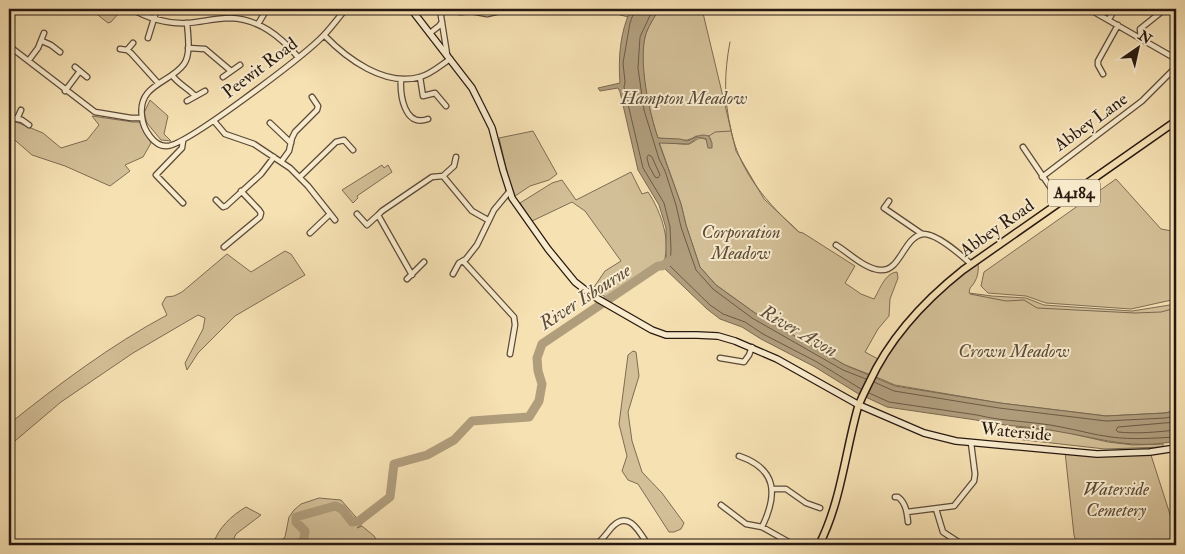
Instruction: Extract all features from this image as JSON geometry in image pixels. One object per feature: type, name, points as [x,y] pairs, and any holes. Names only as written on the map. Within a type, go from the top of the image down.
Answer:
[{"type":"main road","name":"Waterside","points":[[411,9],[472,88],[492,128],[509,192],[524,217],[575,282],[598,299],[652,330],[666,335],[718,336],[752,347],[859,404],[924,433],[971,443],[1097,454],[1150,452],[1176,448]]},
{"type":"main road","name":"Abbey Road","points":[[819,545],[834,512],[859,404],[879,363],[914,315],[937,291],[972,264],[1175,124]]},
{"type":"street","points":[[132,9],[166,22],[187,23],[217,18],[245,20],[258,24],[278,36],[298,57]]},
{"type":"street","points":[[148,38],[157,9]]},
{"type":"street","points":[[258,24],[267,9]]},
{"type":"street","name":"Peewit Road","points":[[142,118],[145,127],[153,139],[167,146],[183,141],[214,121],[324,36],[346,9]]},
{"type":"street","points":[[324,36],[346,54],[380,74],[400,79],[420,77],[449,57],[440,10],[471,11],[487,14],[510,9]]},
{"type":"street","points":[[1089,9],[1176,60]]},
{"type":"street","points":[[1108,19],[1115,9]]},
{"type":"street","points":[[1132,33],[1140,29],[1164,9]]},
{"type":"street","points":[[430,33],[442,22]]},
{"type":"street","points":[[9,46],[95,112],[142,118],[144,101],[151,89],[184,65],[188,48],[187,23]]},
{"type":"street","points":[[1103,74],[1096,61],[1118,25]]},
{"type":"street","points":[[1140,29],[1142,39]]},
{"type":"street","points":[[29,60],[42,41],[44,33]]},
{"type":"street","points":[[42,41],[60,52]]},
{"type":"street","points":[[127,50],[133,43]]},
{"type":"street","points":[[188,48],[205,49],[231,71]]},
{"type":"street","points":[[120,49],[127,50],[139,61],[158,84]]},
{"type":"street","points":[[223,77],[240,65]]},
{"type":"street","points":[[75,67],[87,77]]},
{"type":"street","name":"Abbey Lane","points":[[1042,177],[1142,101],[1176,67]]},
{"type":"street","points":[[66,91],[80,71]]},
{"type":"street","points":[[172,75],[174,79],[195,96]]},
{"type":"street","points":[[420,77],[424,96],[435,93],[446,106]]},
{"type":"street","points":[[400,79],[400,96],[406,111],[414,119],[423,121],[428,119]]},
{"type":"street","points":[[188,101],[204,90]]},
{"type":"street","points":[[281,162],[289,151],[290,143],[296,132],[317,110],[318,106],[312,97]]},
{"type":"street","points":[[17,119],[21,110]]},
{"type":"street","points":[[9,117],[28,125]]},
{"type":"street","points":[[214,121],[225,134],[254,144],[281,162],[318,197],[335,220]]},
{"type":"street","points":[[270,123],[290,143]]},
{"type":"street","points":[[300,178],[336,142],[344,140],[353,150]]},
{"type":"street","name":"Peewit Road","points":[[183,141],[182,148],[156,175],[183,203]]},
{"type":"street","points":[[1023,147],[1061,202]]},
{"type":"street","points":[[216,200],[223,207],[226,206],[261,174],[274,157]]},
{"type":"street","points":[[366,225],[432,177],[443,176],[454,166],[456,157]]},
{"type":"street","points":[[443,176],[472,211],[488,220]]},
{"type":"street","points":[[224,247],[260,216],[261,213],[241,191]]},
{"type":"street","points":[[453,274],[459,263],[471,254],[497,205],[509,192]]},
{"type":"street","points":[[889,201],[884,208],[922,234],[944,243],[972,264]]},
{"type":"street","points":[[310,233],[330,214]]},
{"type":"street","points":[[357,214],[371,230]]},
{"type":"street","points":[[378,215],[412,275]]},
{"type":"street","points":[[836,245],[872,268],[879,270],[892,266],[911,241],[922,234]]},
{"type":"street","points":[[463,261],[514,317],[515,325],[510,354]]},
{"type":"street","points":[[407,279],[424,262]]},
{"type":"street","points":[[720,358],[744,362],[752,347]]},
{"type":"street","points":[[907,512],[954,506],[974,481],[975,474],[971,443]]},
{"type":"street","points":[[739,456],[753,461],[762,468],[772,489],[768,516],[762,527]]},
{"type":"street","points":[[772,489],[786,489],[806,503],[820,508]]},
{"type":"street","points":[[896,497],[901,499],[907,512],[908,522]]},
{"type":"street","points":[[722,505],[746,524],[762,527],[794,545]]},
{"type":"street","points":[[936,509],[943,532],[963,545]]},
{"type":"street","points":[[596,545],[616,523],[623,520],[632,524],[648,545]]},
{"type":"green space","points":[[94,9],[115,9],[119,13],[108,23],[94,12]]},
{"type":"green space","points":[[659,9],[702,9],[736,151],[764,199],[799,232],[855,266],[845,283],[861,294],[874,299],[886,278],[897,272],[898,278],[890,299],[889,316],[878,329],[865,352],[878,359],[871,375],[845,365],[755,313],[716,285],[700,267],[681,204],[659,142],[689,144],[702,138],[708,141],[708,146],[711,139],[696,136],[688,140],[658,138],[648,102],[643,48],[646,34]]},
{"type":"green space","points":[[150,100],[168,116],[164,134],[171,141],[161,140],[147,123],[144,113]]},
{"type":"green space","points":[[92,116],[140,122],[151,143],[143,157],[125,165],[130,171],[110,186],[65,166],[32,155],[9,135],[9,119],[43,133],[61,148],[87,140],[99,125]]},
{"type":"green space","points":[[533,131],[557,174],[549,180],[530,186],[515,196],[510,184],[499,138]]},
{"type":"green space","points":[[382,165],[384,168],[388,165],[392,172],[357,196],[358,198],[353,203],[342,190]]},
{"type":"green space","points":[[631,172],[642,194],[648,192],[661,218],[666,238],[665,258],[662,266],[658,266],[610,299],[592,290],[605,271],[621,261],[585,211],[572,202],[532,221],[520,203],[552,183],[562,180],[576,200]]},
{"type":"green space","points":[[1116,179],[1161,229],[1172,231],[1176,229],[1176,299],[1131,309],[1046,303],[1026,296],[988,293],[981,286],[984,272]]},
{"type":"green space","points":[[285,251],[291,254],[305,275],[235,316],[198,353],[187,370],[185,363],[203,329],[205,318],[198,315],[133,353],[61,402],[9,446],[9,424],[86,366],[126,339],[167,315],[162,304],[166,297],[182,292],[227,254],[251,272]]},
{"type":"green space","name":"Crown Meadow","points":[[978,261],[977,275],[969,293],[1026,298],[1044,305],[1132,311],[1176,304],[1176,410],[1165,413],[1106,416],[1000,403],[895,385],[874,376],[890,346],[942,288]]},
{"type":"green space","points":[[633,351],[636,352],[639,376],[628,412],[632,441],[642,472],[662,493],[684,523],[681,529],[674,532],[669,532],[638,484],[628,480],[622,471],[627,456],[619,424],[628,355]]},
{"type":"green space","points":[[1016,427],[1060,431],[1108,442],[1133,445],[1163,444],[1163,447],[1105,449],[1016,439]]},
{"type":"green space","name":"Waterside Cemetery","points":[[1065,452],[1150,452],[1176,533],[1176,545],[1077,545],[1074,535]]},
{"type":"green space","points":[[319,498],[341,500],[362,524],[357,528],[362,526],[374,536],[380,545],[337,545],[337,543],[335,545],[276,545],[285,537],[289,517],[294,510],[301,504]]},
{"type":"green space","points":[[246,507],[261,515],[236,534],[231,545],[213,545],[218,533],[226,523]]},
{"type":"water","points":[[631,9],[659,9],[646,34],[643,48],[648,102],[658,138],[687,141],[700,135],[705,135],[709,136],[712,143],[712,148],[708,148],[706,139],[698,137],[689,144],[659,143],[681,204],[700,267],[716,285],[755,313],[845,365],[895,386],[1000,403],[1106,416],[1176,411],[1176,441],[1132,444],[1050,430],[887,407],[857,393],[815,367],[742,327],[720,319],[707,309],[662,266],[666,259],[666,228],[659,205],[638,170],[620,92],[618,88],[600,91],[598,88],[620,83],[621,45],[624,27]]},
{"type":"waterway","points":[[617,14],[628,17]]},
{"type":"waterway","points":[[730,42],[726,86],[731,130]]},
{"type":"waterway","points":[[709,136],[715,132],[731,131],[735,146],[748,174],[766,199],[799,232]]},
{"type":"waterway","name":"River Isbourne","points":[[300,545],[305,531],[296,522],[296,517],[335,506],[342,509],[352,522],[359,521],[390,497],[394,464],[427,455],[454,440],[472,421],[529,417],[539,401],[542,384],[537,358],[542,344],[658,266],[662,266],[671,260]]},
{"type":"waterway","points":[[970,294],[1006,301],[1024,300],[1037,308],[1135,313],[1161,312],[1176,308]]},
{"type":"park label","name":"Hampton Meadow","points":[[684,98]]},
{"type":"park label","name":"Corporation Meadow","points":[[741,242]]},
{"type":"water label","name":"River Avon","points":[[799,331]]}]
